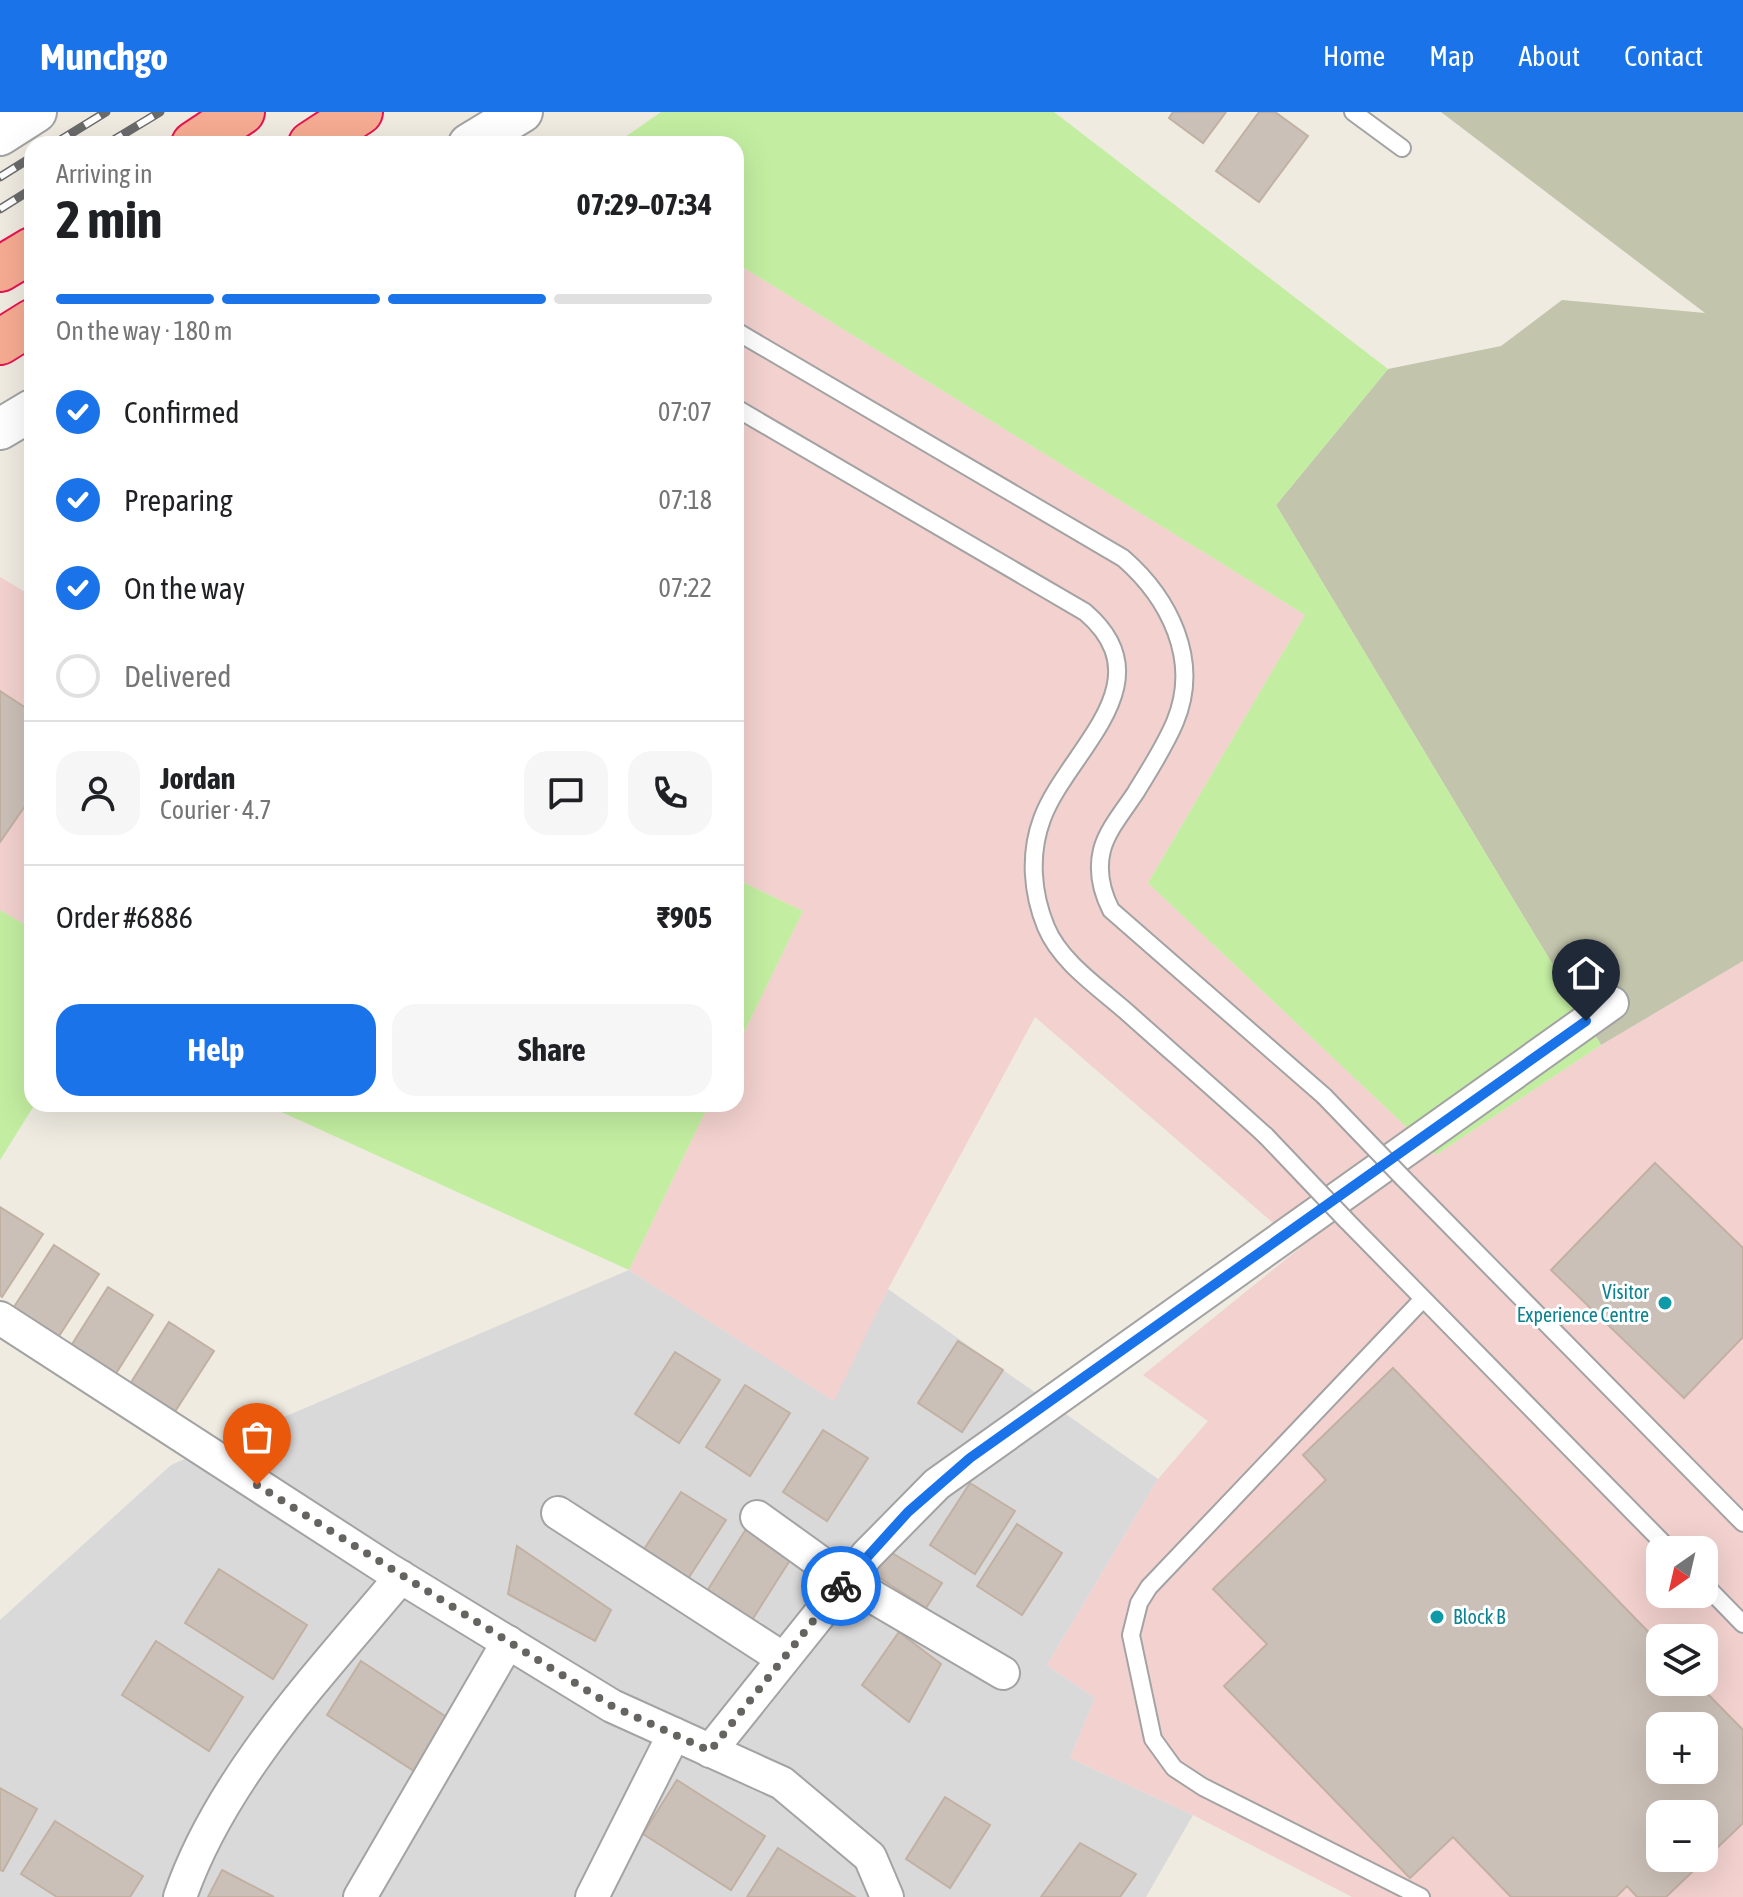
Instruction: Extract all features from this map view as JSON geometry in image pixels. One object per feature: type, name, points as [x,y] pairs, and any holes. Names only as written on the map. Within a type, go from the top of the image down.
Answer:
[{"type":"highway","points":[[206,136],[242,112]]},
{"type":"highway","points":[[323,136],[360,112]]},
{"type":"highway","points":[[0,269],[24,255]]},
{"type":"highway","points":[[0,342],[24,327]]},
{"type":"street","points":[[483,136],[522,112]]},
{"type":"street","points":[[0,429],[24,415]]},
{"type":"street","points":[[710,1751],[846,1581],[918,1503],[970,1458],[1612,1003]]},
{"type":"street","points":[[0,1318],[401,1577],[612,1706],[782,1783],[870,1857],[887,1897]]},
{"type":"street","points":[[558,1513],[782,1658]]},
{"type":"street","points":[[757,1517],[846,1581],[1003,1673]]},
{"type":"street","points":[[180,1897],[218,1812],[306,1691],[401,1577]]},
{"type":"street","points":[[360,1897],[508,1642]]},
{"type":"street","points":[[592,1897],[674,1734]]},
{"type":"lane","points":[[1353,112],[1402,148]]},
{"type":"lane","points":[[744,336],[1123,558],[1145,577],[1164,602],[1176,629],[1183,659],[1183,689],[1177,719],[1165,743],[1104,844],[1100,865],[1103,891],[1111,910],[1324,1096],[1743,1523]]},
{"type":"lane","points":[[744,413],[1085,612],[1107,635],[1117,666],[1114,697],[1043,817],[1034,862],[1039,909],[1058,952],[1266,1136],[1422,1300],[1656,1536]]},
{"type":"lane","points":[[1421,1897],[1203,1787],[1174,1768],[1153,1739],[1131,1635],[1139,1603],[1149,1587],[1422,1300]]},
{"type":"lane","points":[[1718,1598],[1743,1624]]},
{"type":"shaded area","points":[[1441,112],[1743,112],[1743,961],[1601,1045],[1276,505],[1388,369],[1501,346],[1562,300],[1705,313]]},
{"type":"shaded area","points":[[744,268],[1305,615],[1148,883],[1436,1155],[1601,1045],[1743,961],[1743,1897],[1352,1897],[1193,1815],[1070,1758],[1095,1698],[1047,1665],[1158,1479],[1208,1421],[1143,1375],[1301,1247],[1035,1017],[888,1289],[834,1401],[629,1270],[705,1112],[744,1112],[744,1033],[803,911],[744,883]]},
{"type":"shaded area","points":[[0,577],[24,591],[24,924],[0,910]]},
{"type":"shaded area","points":[[629,1270],[833,1400],[888,1289],[1158,1479],[1047,1665],[1095,1698],[1070,1758],[1193,1815],[1146,1897],[0,1897],[0,1620],[171,1465]]},
{"type":"green space","points":[[661,112],[1054,112],[1388,369],[1276,505],[1601,1045],[1436,1155],[1148,883],[1305,615],[744,268],[744,136],[626,136]]},
{"type":"green space","points":[[744,883],[803,911],[744,1033]]},
{"type":"green space","points":[[0,910],[24,924],[24,1112],[30,1112],[0,1160]]},
{"type":"green space","points":[[282,1112],[705,1112],[629,1270]]},
{"type":"building","points":[[1173,112],[1226,112],[1203,143],[1169,118]]},
{"type":"building","points":[[1259,112],[1275,112],[1308,136],[1259,202],[1216,171]]},
{"type":"building","points":[[0,691],[24,707],[24,808],[0,842]]},
{"type":"building","name":"Visitor Experience Centre","points":[[1655,1163],[1743,1248],[1743,1337],[1684,1398],[1551,1270]]},
{"type":"building","points":[[0,1207],[43,1234],[2,1297],[0,1295]]},
{"type":"building","points":[[54,1245],[99,1274],[59,1336],[14,1307]]},
{"type":"building","points":[[108,1287],[153,1315],[113,1378],[69,1349]]},
{"type":"building","points":[[169,1322],[214,1351],[174,1413],[130,1384]]},
{"type":"building","points":[[958,1341],[1003,1370],[962,1432],[918,1403]]},
{"type":"building","points":[[675,1352],[720,1380],[679,1443],[635,1414]]},
{"type":"building","name":"Block B","points":[[1393,1368],[1646,1630],[1646,1696],[1710,1696],[1743,1730],[1743,1823],[1718,1847],[1718,1800],[1646,1800],[1646,1872],[1692,1872],[1666,1897],[1637,1897],[1627,1886],[1616,1897],[1511,1897],[1453,1837],[1410,1878],[1224,1686],[1267,1644],[1213,1589],[1326,1480],[1303,1455]]},
{"type":"building","points":[[745,1385],[790,1413],[750,1476],[706,1447]]},
{"type":"building","points":[[823,1430],[868,1458],[827,1521],[783,1492]]},
{"type":"building","points":[[970,1483],[1015,1511],[975,1574],[930,1545]]},
{"type":"building","points":[[681,1492],[726,1520],[686,1582],[641,1554]]},
{"type":"building","points":[[1017,1524],[1062,1553],[1022,1615],[977,1586]]},
{"type":"building","points":[[746,1529],[792,1557],[752,1620],[707,1591]]},
{"type":"building","points":[[517,1546],[611,1610],[595,1641],[508,1594]]},
{"type":"building","points":[[892,1553],[942,1583],[926,1608],[871,1572]]},
{"type":"building","points":[[219,1569],[307,1625],[273,1679],[185,1623]]},
{"type":"building","points":[[899,1632],[941,1664],[909,1722],[862,1685]]},
{"type":"building","points":[[156,1641],[243,1697],[209,1751],[122,1695]]},
{"type":"building","points":[[361,1661],[448,1718],[414,1771],[327,1715]]},
{"type":"building","points":[[677,1780],[765,1836],[731,1890],[643,1834]]},
{"type":"building","points":[[0,1788],[37,1809],[3,1871],[0,1870]]},
{"type":"building","points":[[945,1797],[990,1825],[950,1888],[906,1859]]},
{"type":"building","points":[[55,1821],[143,1876],[130,1897],[57,1897],[21,1874]]},
{"type":"building","points":[[1080,1843],[1136,1874],[1120,1897],[1041,1897]]},
{"type":"building","points":[[778,1848],[855,1897],[747,1897]]},
{"type":"building","points":[[222,1870],[274,1897],[208,1897]]},
{"type":"railway","points":[[67,136],[106,112]]},
{"type":"railway","points":[[120,136],[160,112]]},
{"type":"railway","points":[[0,177],[24,162]]},
{"type":"railway","points":[[0,209],[24,194]]},
{"type":"way so far","points":[[257,1485],[612,1706],[710,1751],[841,1586]]},
{"type":"place","name":"Visitor Experience Centre","points":[[1665,1303]]},
{"type":"place","name":"Block B","points":[[1437,1617]]},
{"type":"route","points":[[841,1586],[908,1512],[970,1458],[1586,1021]]}]
